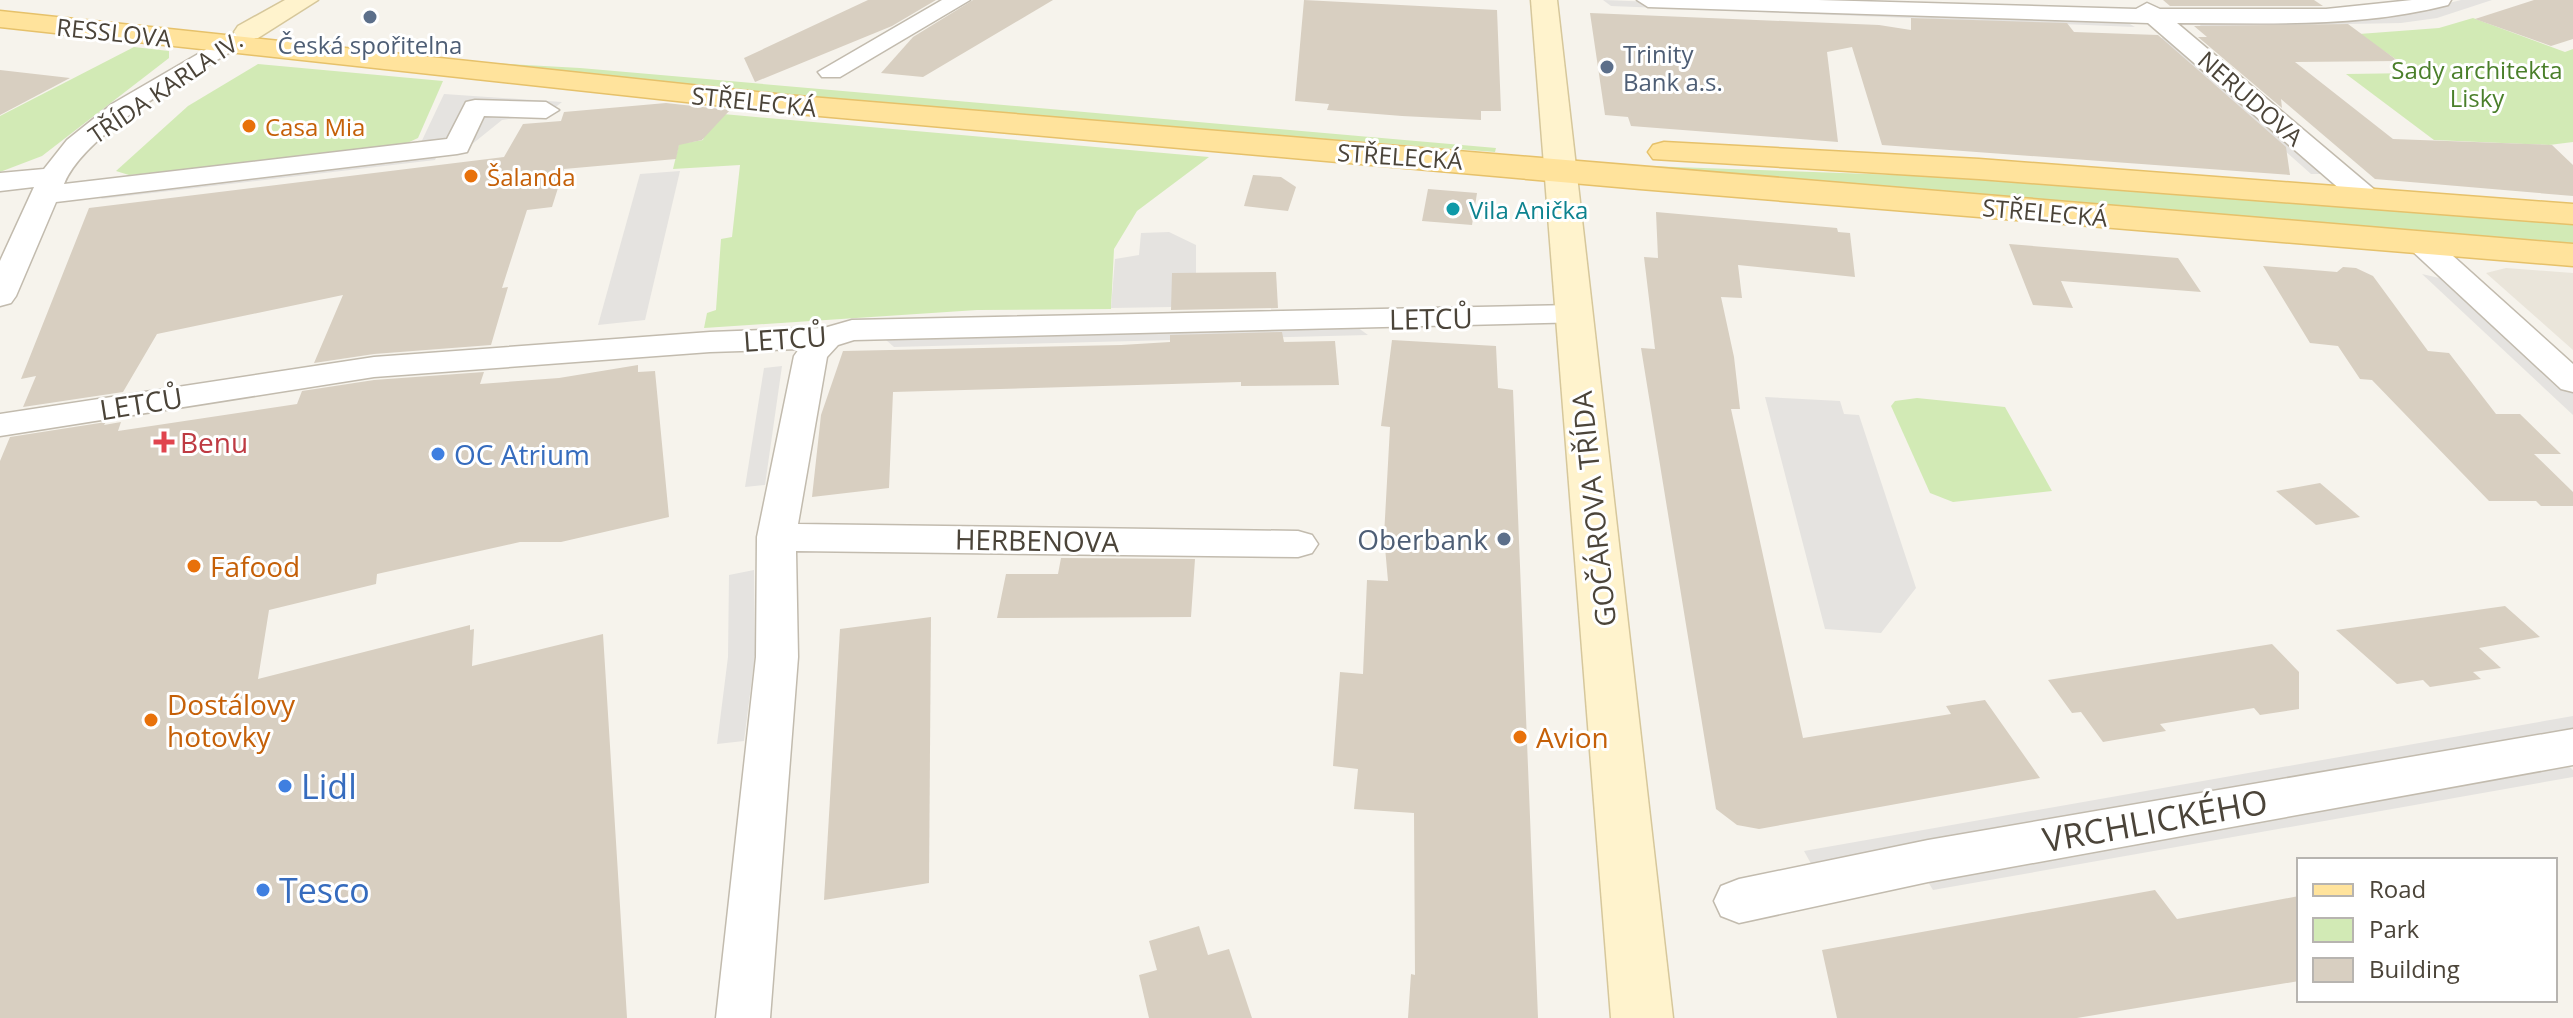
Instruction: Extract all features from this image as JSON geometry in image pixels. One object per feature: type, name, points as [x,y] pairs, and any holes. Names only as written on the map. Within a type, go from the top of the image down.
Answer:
[{"type":"main road","name":"RESSLOVA","points":[[0,6],[238,38]]},
{"type":"main road","name":"RESSLOVA","points":[[0,19],[238,38]]},
{"type":"main road","name":"STŘELECKÁ","points":[[238,38],[1423,131]]},
{"type":"main road","name":"STŘELECKÁ","points":[[238,38],[762,102],[2366,197],[2573,214]]},
{"type":"main road","name":"STŘELECKÁ","points":[[1549,151],[2421,243],[2573,255]]},
{"type":"street","name":"TŘÍDA KARLA IV.","points":[[0,296],[49,186],[97,128],[238,38],[305,0]]},
{"type":"street","points":[[831,72],[959,0]]},
{"type":"street","name":"GOČÁROVA TŘÍDA","points":[[1544,0],[1549,151],[1574,315],[1642,1018]]},
{"type":"street","points":[[1648,0],[2145,8],[2354,15],[2393,11],[2440,0]]},
{"type":"street","name":"NERUDOVA","points":[[2145,8],[2366,197]]},
{"type":"street","points":[[0,182],[49,186],[457,146],[475,108],[546,110]]},
{"type":"street","points":[[2421,243],[2573,382]]},
{"type":"street","name":"LETCŮ","points":[[0,425],[374,367],[710,342],[826,338],[852,330],[1574,315]]},
{"type":"street","points":[[743,1018],[777,657],[776,537],[811,356],[826,338]]},
{"type":"street","name":"HERBENOVA","points":[[776,537],[1298,544]]},
{"type":"street","name":"VRCHLICKÉHO","points":[[1739,901],[1928,861],[2573,747]]},
{"type":"shaded area","points":[[1603,0],[2123,20],[2135,27],[1611,6]]},
{"type":"shaded area","points":[[2461,0],[2492,0],[2437,18],[2401,23],[2200,27],[2201,21],[2394,17]]},
{"type":"shaded area","points":[[2168,35],[2329,174],[2311,174],[2160,39]]},
{"type":"shaded area","points":[[444,94],[562,102],[548,113],[502,120],[471,145],[417,151]]},
{"type":"shaded area","points":[[438,154],[435,160],[101,199],[106,192]]},
{"type":"shaded area","points":[[680,171],[645,320],[598,325],[640,174]]},
{"type":"shaded area","points":[[1169,232],[1196,245],[1196,273],[1171,307],[1111,308],[1115,259],[1139,255],[1141,233]]},
{"type":"shaded area","points":[[2506,268],[2573,273],[2573,350],[2486,273]]},
{"type":"shaded area","points":[[2422,274],[2452,281],[2573,393],[2573,415]]},
{"type":"shaded area","points":[[1350,322],[1368,335],[894,347],[878,333]]},
{"type":"shaded area","points":[[782,366],[765,485],[745,487],[764,368]]},
{"type":"shaded area","points":[[1765,397],[1840,401],[1844,414],[1859,415],[1916,588],[1881,633],[1825,629]]},
{"type":"shaded area","points":[[754,570],[755,655],[744,741],[717,744],[728,657],[729,575]]},
{"type":"shaded area","points":[[2573,716],[2573,734],[1814,869],[1804,851]]},
{"type":"shaded area","points":[[2563,760],[2573,770],[2573,777],[1933,890],[1922,872]]},
{"type":"green space","name":"Sady architekta Lisky","points":[[2473,18],[2565,52],[2573,49],[2573,142],[2549,145],[2434,140],[2346,74],[2416,73],[2359,34],[2439,28]]},
{"type":"green space","points":[[134,47],[169,51],[169,58],[42,156],[0,172],[0,116]]},
{"type":"green space","points":[[475,62],[580,68],[1496,148],[1495,152],[807,99]]},
{"type":"green space","points":[[258,64],[443,81],[418,138],[405,144],[152,173],[129,175],[116,171],[188,106]]},
{"type":"green space","points":[[723,114],[1209,157],[1137,211],[1114,249],[1111,309],[977,310],[704,328],[707,313],[716,310],[721,239],[732,237],[740,165],[673,169],[679,144],[703,140],[708,119]]},
{"type":"green space","points":[[1648,166],[1982,178],[2573,222],[2573,246],[1649,171]]},
{"type":"green space","points":[[1917,398],[2005,407],[2052,491],[1953,502],[1930,493],[1891,406],[1895,401]]},
{"type":"building","points":[[868,0],[936,0],[892,26],[755,82],[744,58]]},
{"type":"building","points":[[973,0],[1053,0],[923,77],[881,73],[913,37]]},
{"type":"building","points":[[1304,0],[1497,10],[1501,111],[1481,111],[1481,120],[1327,110],[1329,104],[1295,101]]},
{"type":"building","points":[[2163,0],[2314,0],[2323,6],[2170,6]]},
{"type":"building","points":[[2534,0],[2573,0],[2573,39],[2551,46],[2475,19]]},
{"type":"building","points":[[1590,13],[1879,25],[1911,30],[1911,18],[2067,23],[2074,32],[2158,35],[2286,147],[2290,175],[1882,145],[1852,47],[1827,52],[1838,142],[1631,126],[1628,117],[1605,115]]},
{"type":"building","points":[[2348,24],[2398,61],[2295,62],[2393,139],[2552,145],[2573,165],[2573,196],[2375,179],[2281,99],[2282,108],[2198,37],[2207,37],[2194,26]]},
{"type":"building","points":[[0,70],[70,78],[0,115]]},
{"type":"building","points":[[666,103],[730,110],[702,140],[679,145],[676,159],[564,169],[552,207],[527,210],[502,288],[508,287],[491,345],[374,354],[314,363],[343,295],[157,334],[123,392],[23,407],[36,376],[21,379],[89,208],[504,157],[523,124],[561,121],[564,112]]},
{"type":"building","points":[[1253,175],[1281,177],[1296,187],[1288,211],[1244,206]]},
{"type":"building","name":"Vila Anička","points":[[1428,189],[1477,193],[1472,225],[1422,221]]},
{"type":"building","points":[[1656,212],[1837,228],[1838,232],[1850,233],[1855,277],[1738,265],[1742,298],[1721,297],[1734,357],[1740,409],[1731,409],[1803,738],[1951,714],[1946,706],[1985,700],[2040,778],[1759,829],[1737,825],[1716,809],[1641,348],[1655,349],[1644,257],[1658,258]]},
{"type":"building","points":[[2009,244],[2178,258],[2201,292],[2061,281],[2073,308],[2033,305]]},
{"type":"building","points":[[2263,266],[2337,272],[2343,267],[2356,268],[2373,276],[2428,351],[2449,353],[2496,414],[2520,414],[2561,454],[2534,454],[2573,492],[2573,506],[2541,506],[2536,501],[2489,501],[2372,380],[2360,379],[2338,346],[2310,343]]},
{"type":"building","points":[[1276,272],[1278,308],[1171,310],[1172,273]]},
{"type":"building","points":[[1282,332],[1284,342],[1335,341],[1339,385],[1241,386],[1241,382],[893,392],[889,488],[812,497],[821,415],[843,351],[1121,345],[1170,342],[1170,335]]},
{"type":"building","points":[[1392,340],[1496,346],[1498,388],[1513,390],[1538,1018],[1408,1018],[1411,974],[1415,975],[1414,813],[1354,809],[1358,769],[1333,766],[1340,672],[1363,674],[1367,580],[1388,581],[1384,536],[1390,427],[1381,426]]},
{"type":"building","points":[[638,365],[638,372],[655,371],[669,517],[561,542],[520,542],[377,574],[376,584],[269,610],[258,679],[470,625],[470,630],[474,629],[472,666],[603,634],[627,1018],[0,1018],[0,461],[10,437],[106,422],[104,425],[121,422],[118,431],[297,404],[302,391],[374,380],[484,372],[480,384],[559,378]]},
{"type":"building","points":[[2320,483],[2360,517],[2316,525],[2276,491]]},
{"type":"building","points":[[1061,558],[1195,559],[1191,617],[997,618],[1006,574],[1058,574]]},
{"type":"building","points":[[2505,606],[2540,637],[2479,648],[2501,668],[2473,672],[2481,679],[2430,687],[2423,680],[2397,684],[2336,630]]},
{"type":"building","points":[[931,617],[929,883],[824,900],[840,629]]},
{"type":"building","points":[[2272,644],[2299,672],[2299,709],[2260,715],[2254,708],[2160,724],[2166,731],[2103,742],[2081,712],[2072,713],[2048,680]]},
{"type":"building","points":[[2155,890],[2177,919],[2297,896],[2297,981],[2077,1018],[1837,1018],[1822,950]]},
{"type":"building","points":[[1199,926],[1208,955],[1229,949],[1252,1018],[1149,1018],[1139,975],[1157,970],[1149,941]]},
{"type":"place","name":"Česká spořitelna","points":[[370,17]]},
{"type":"place","name":"Trinity Bank a.s.","points":[[1607,67]]},
{"type":"place","name":"Casa Mia","points":[[249,126]]},
{"type":"place","name":"Šalanda","points":[[471,176]]},
{"type":"place","name":"Vila Anička","points":[[1453,209]]},
{"type":"place","name":"Benu","points":[[164,442]]},
{"type":"place","name":"OC Atrium","points":[[438,454]]},
{"type":"place","name":"Oberbank","points":[[1504,539]]},
{"type":"place","name":"Fafood","points":[[194,566]]},
{"type":"place","name":"Dostálovy hotovky","points":[[151,720]]},
{"type":"place","name":"Avion","points":[[1520,737]]},
{"type":"place","name":"Lidl","points":[[285,786]]},
{"type":"place","name":"Tesco","points":[[263,890]]}]
